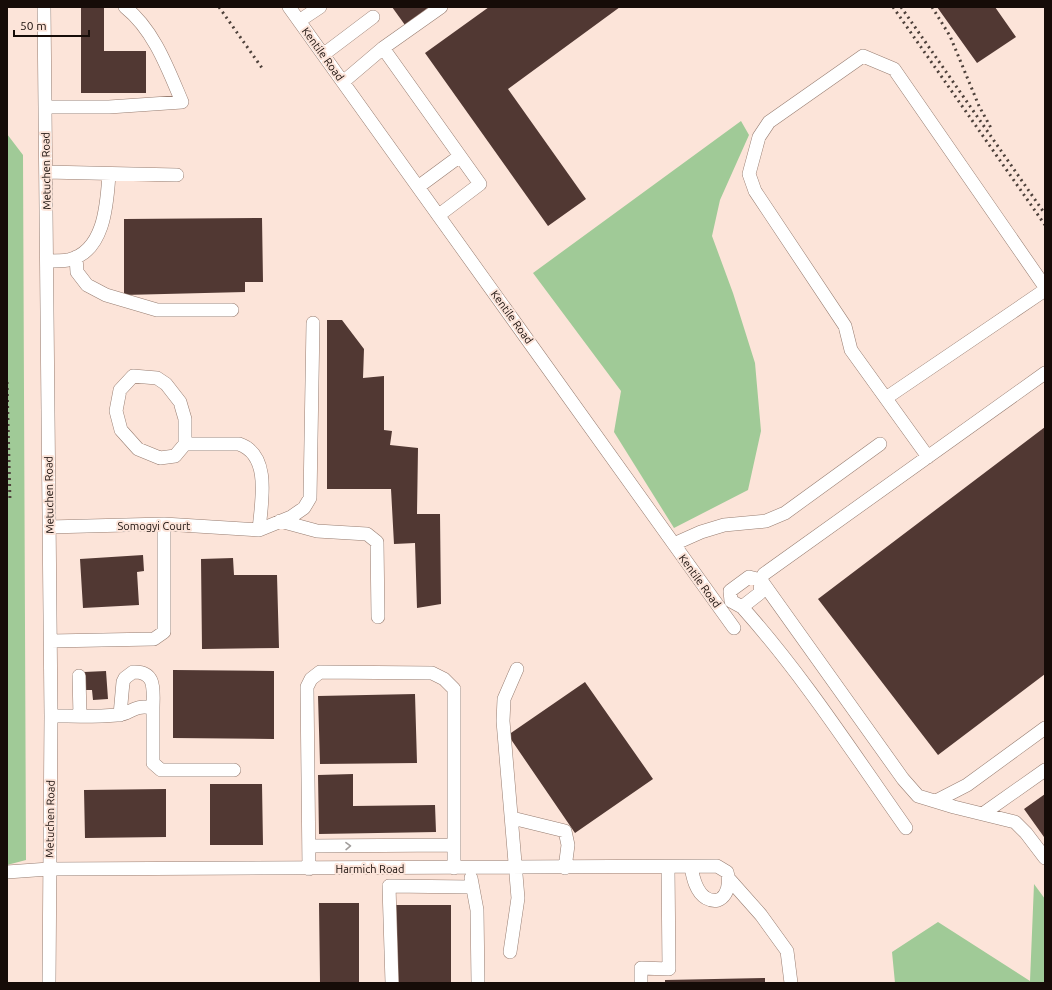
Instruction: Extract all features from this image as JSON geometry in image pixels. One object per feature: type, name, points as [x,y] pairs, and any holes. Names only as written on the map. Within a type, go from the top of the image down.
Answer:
[{"type":"street","name":"Metuchen Road","points":[[44,7],[51,641],[49,869],[50,983]]},
{"type":"street","points":[[45,107],[109,107],[182,102],[164,58],[137,16],[125,7]]},
{"type":"street","name":"Kentile Road","points":[[289,7],[734,628]]},
{"type":"street","points":[[299,21],[320,7]]},
{"type":"street","points":[[343,82],[383,48],[441,7]]},
{"type":"street","points":[[324,54],[374,17]]},
{"type":"street","points":[[383,48],[480,184],[439,216]]},
{"type":"street","points":[[886,398],[1045,288],[894,69],[863,56],[769,122],[760,137],[749,174],[755,191],[845,326],[851,350],[928,457]]},
{"type":"street","points":[[418,187],[460,156]]},
{"type":"street","points":[[46,172],[177,175]]},
{"type":"street","points":[[47,261],[69,260],[76,257],[83,253],[96,238],[105,216],[109,174]]},
{"type":"street","points":[[76,257],[77,272],[87,285],[106,295],[157,310],[232,310]]},
{"type":"street","points":[[185,444],[239,444],[244,446],[256,456],[261,473],[262,500],[259,530],[291,517],[304,508],[310,498],[313,323]]},
{"type":"street","points":[[720,609],[737,604],[760,593],[761,580],[764,574],[1045,373]]},
{"type":"street","points":[[133,376],[157,378],[166,384],[180,402],[185,418],[185,444],[175,456],[160,458],[138,449],[121,430],[116,411],[120,390],[133,376]]},
{"type":"street","points":[[674,544],[701,532],[724,525],[766,521],[785,513],[880,444]]},
{"type":"street","points":[[280,521],[317,531],[367,534],[374,538],[377,542],[378,617]]},
{"type":"street","points":[[51,641],[154,639],[164,632],[164,524]]},
{"type":"street","name":"Somogyi Court","points":[[49,528],[164,524],[259,530]]},
{"type":"street","points":[[906,828],[820,704],[765,632],[737,604],[730,591],[749,577],[761,580],[903,779],[918,796],[1015,822],[1026,833],[1045,858]]},
{"type":"street","points":[[510,952],[518,898],[503,721],[504,699],[517,669]]},
{"type":"street","points":[[120,715],[123,682],[125,678],[133,672],[143,673],[151,679],[153,683],[153,763],[161,770],[234,770]]},
{"type":"street","points":[[309,869],[307,687],[311,679],[320,672],[432,673],[444,679],[454,689],[454,868]]},
{"type":"street","points":[[79,676],[80,716]]},
{"type":"street","points":[[51,716],[120,715],[133,708],[144,706],[153,708]]},
{"type":"street","points":[[936,801],[967,785],[1045,728]]},
{"type":"street","points":[[984,813],[1045,770]]},
{"type":"street","points":[[512,818],[565,831],[568,845],[565,868]]},
{"type":"street","points":[[309,846],[454,845]]},
{"type":"street","name":"Harmich Road","points":[[7,872],[49,869],[390,869],[717,866],[728,872],[730,880],[761,915],[787,952],[791,983]]},
{"type":"street","points":[[641,983],[641,968],[669,969],[668,867]]},
{"type":"street","points":[[691,867],[698,889],[706,898],[712,900],[722,898],[728,891],[730,880]]},
{"type":"street","points":[[470,868],[471,887],[477,910],[478,983]]},
{"type":"street","points":[[390,869],[392,983]]},
{"type":"street","points":[[390,886],[471,887]]},
{"type":"green space","points":[[741,121],[749,135],[720,200],[712,236],[733,293],[755,363],[761,431],[748,490],[674,528],[614,432],[621,391],[533,273]]},
{"type":"green space","points":[[7,134],[23,155],[26,860],[7,865]]},
{"type":"green space","points":[[1034,884],[1045,899],[1045,983],[895,983],[892,952],[938,922],[1030,981]]},
{"type":"building","points":[[81,7],[104,7],[104,51],[146,51],[146,93],[81,93]]},
{"type":"building","points":[[392,7],[429,7],[405,25]]},
{"type":"building","points":[[489,7],[620,7],[508,89],[586,199],[548,226],[425,53]]},
{"type":"building","points":[[937,7],[995,7],[1016,37],[977,63]]},
{"type":"building","points":[[262,218],[263,282],[245,282],[245,292],[124,295],[124,219]]},
{"type":"building","points":[[327,320],[342,320],[364,349],[363,378],[384,376],[384,430],[392,431],[390,445],[418,448],[417,514],[440,514],[441,604],[417,608],[415,543],[394,544],[391,489],[327,489]]},
{"type":"building","points":[[1045,427],[1045,674],[938,755],[818,599]]},
{"type":"building","points":[[143,555],[144,571],[137,572],[139,605],[83,608],[80,559]]},
{"type":"building","points":[[233,558],[234,575],[277,575],[279,648],[202,649],[201,559]]},
{"type":"building","points":[[173,670],[274,671],[274,739],[173,738]]},
{"type":"building","points":[[106,671],[108,699],[93,700],[92,690],[86,690],[84,672]]},
{"type":"building","points":[[585,682],[653,779],[575,833],[508,735]]},
{"type":"building","points":[[415,694],[417,763],[320,764],[318,696]]},
{"type":"building","points":[[353,774],[353,806],[435,805],[436,832],[319,834],[318,775]]},
{"type":"building","points":[[210,784],[262,784],[263,845],[210,845]]},
{"type":"building","points":[[166,789],[166,837],[85,838],[84,790]]},
{"type":"building","points":[[1045,794],[1045,836],[1044,837],[1024,809]]},
{"type":"building","points":[[319,903],[359,903],[359,983],[320,983]]},
{"type":"building","points":[[396,905],[451,905],[451,983],[397,983]]},
{"type":"building","points":[[765,978],[765,983],[665,983],[665,980]]},
{"type":"railway","points":[[219,7],[262,68]]},
{"type":"railway","points":[[893,7],[1045,225]]},
{"type":"railway","points":[[901,7],[1045,214]]},
{"type":"railway","points":[[932,7],[950,36],[979,106],[991,128]]},
{"type":"railway","points":[[7,382],[10,502]]}]
